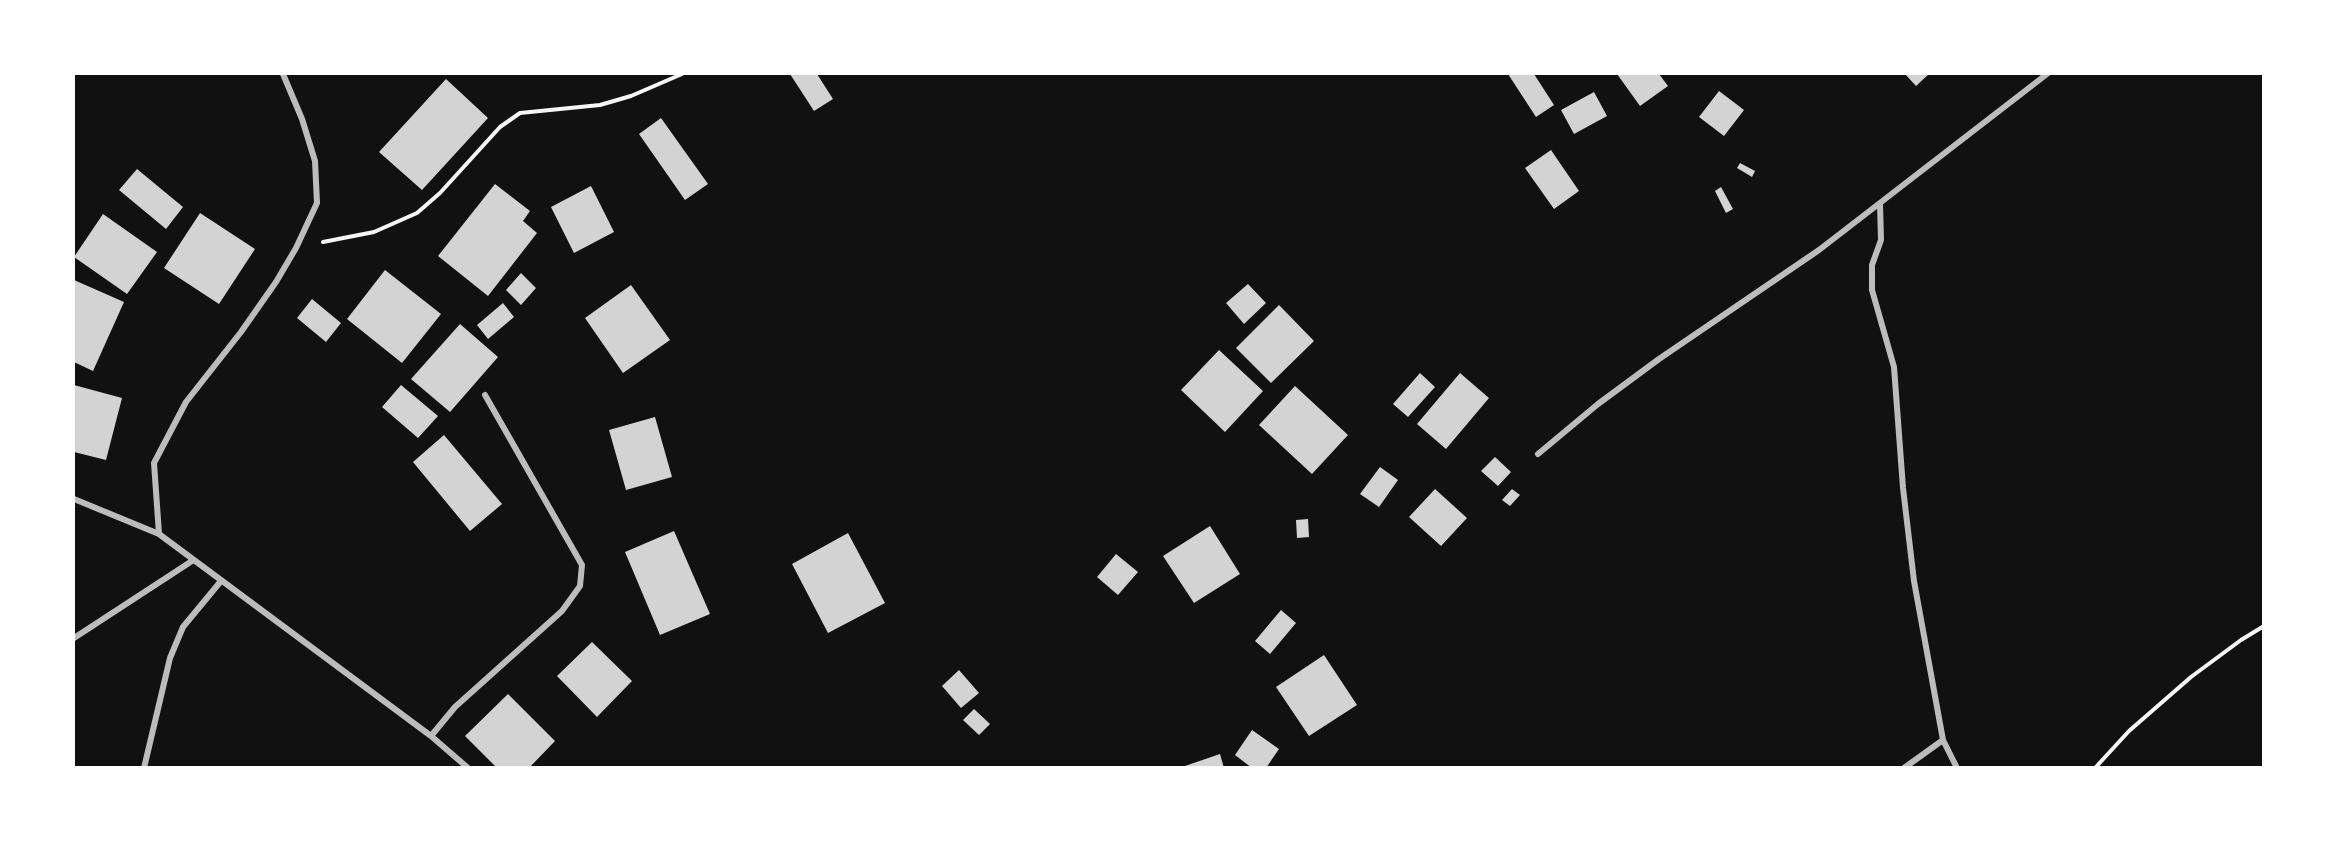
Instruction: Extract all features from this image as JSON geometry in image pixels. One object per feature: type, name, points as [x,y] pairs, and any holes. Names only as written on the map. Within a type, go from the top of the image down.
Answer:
[{"type":"street","points":[[159,534],[154,463],[186,402],[241,332],[296,248],[317,203],[315,161],[302,119],[283,74]]},
{"type":"street","points":[[1538,454],[1659,359],[1819,250],[2047,74]]},
{"type":"street","points":[[1880,204],[1881,240],[1872,265],[1872,290],[1894,367],[1903,488],[1914,581],[1943,740],[1957,768]]},
{"type":"street","points":[[431,736],[455,707],[562,610],[580,585],[582,565],[485,395]]},
{"type":"street","points":[[74,499],[159,534],[192,561],[431,736],[468,768]]},
{"type":"street","points":[[74,638],[192,561]]},
{"type":"street","points":[[144,768],[170,658],[183,627],[221,581]]},
{"type":"street","points":[[1904,768],[1943,740]]},
{"type":"path","points":[[296,248],[374,232],[417,213],[440,193],[500,127],[520,113],[600,105],[631,96],[682,74]]},
{"type":"path","points":[[2095,768],[2129,731],[2191,678],[2241,640],[2264,626]]},
{"type":"building","points":[[790,74],[817,74],[833,99],[814,111]]},
{"type":"building","points":[[1508,74],[1534,74],[1554,105],[1536,117]]},
{"type":"building","points":[[1617,74],[1659,74],[1668,86],[1640,106]]},
{"type":"building","points":[[1905,74],[1929,74],[1916,86]]},
{"type":"building","points":[[446,79],[488,118],[422,190],[379,152]]},
{"type":"building","points":[[1719,91],[1744,110],[1724,136],[1699,117]]},
{"type":"building","points":[[1594,92],[1607,116],[1574,134],[1561,110]]},
{"type":"building","points":[[661,118],[708,184],[685,200],[639,134]]},
{"type":"building","points":[[1551,150],[1579,191],[1554,209],[1525,168]]},
{"type":"building","points":[[1740,163],[1755,171],[1752,177],[1737,168]]},
{"type":"building","points":[[137,169],[183,207],[166,229],[119,190]]},
{"type":"building","points":[[495,184],[530,211],[523,221],[537,233],[488,296],[438,256]]},
{"type":"building","points":[[591,186],[614,232],[574,253],[551,207]]},
{"type":"building","points":[[1721,187],[1733,209],[1726,213],[1715,191]]},
{"type":"building","points":[[200,213],[255,249],[219,304],[164,268]]},
{"type":"building","points":[[103,214],[157,252],[127,294],[74,257]]},
{"type":"building","points":[[385,270],[441,314],[402,363],[347,319]]},
{"type":"building","points":[[521,273],[536,288],[521,305],[506,290]]},
{"type":"building","points":[[74,280],[124,302],[93,371],[74,362]]},
{"type":"building","points":[[1248,284],[1266,303],[1244,324],[1226,303]]},
{"type":"building","points":[[631,285],[670,340],[623,373],[585,318]]},
{"type":"building","points":[[312,299],[341,323],[326,342],[297,318]]},
{"type":"building","points":[[503,303],[514,317],[488,339],[477,325]]},
{"type":"building","points":[[1279,305],[1314,341],[1271,383],[1236,348]]},
{"type":"building","points":[[460,324],[498,357],[450,412],[411,379]]},
{"type":"building","points":[[1219,350],[1263,391],[1225,432],[1181,390]]},
{"type":"building","points":[[1420,373],[1435,387],[1408,417],[1393,404]]},
{"type":"building","points":[[1460,373],[1489,398],[1446,449],[1417,424]]},
{"type":"building","points":[[74,385],[122,398],[106,460],[74,452]]},
{"type":"building","points":[[401,385],[438,416],[418,438],[382,407]]},
{"type":"building","points":[[1295,386],[1348,435],[1312,474],[1259,425]]},
{"type":"building","points":[[655,417],[672,477],[626,490],[609,430]]},
{"type":"building","points":[[444,435],[502,504],[470,531],[413,462]]},
{"type":"building","points":[[1495,457],[1511,472],[1498,486],[1481,471]]},
{"type":"building","points":[[1380,467],[1398,480],[1379,507],[1360,494]]},
{"type":"building","points":[[1435,489],[1467,518],[1441,546],[1409,517]]},
{"type":"building","points":[[1512,489],[1520,495],[1510,506],[1502,500]]},
{"type":"building","points":[[1308,519],[1309,537],[1297,538],[1296,520]]},
{"type":"building","points":[[1210,526],[1240,574],[1194,603],[1163,556]]},
{"type":"building","points":[[674,531],[710,614],[660,635],[625,552]]},
{"type":"building","points":[[848,533],[885,603],[828,633],[792,564]]},
{"type":"building","points":[[1116,554],[1138,572],[1118,595],[1097,577]]},
{"type":"building","points":[[1281,610],[1296,623],[1270,654],[1255,641]]},
{"type":"building","points":[[592,642],[632,681],[597,717],[557,676]]},
{"type":"building","points":[[1324,655],[1357,705],[1309,736],[1276,687]]},
{"type":"building","points":[[959,670],[979,693],[961,708],[942,686]]},
{"type":"building","points":[[508,694],[555,741],[529,768],[497,768],[465,736]]},
{"type":"building","points":[[974,709],[990,724],[979,735],[963,720]]},
{"type":"building","points":[[1252,730],[1279,749],[1266,768],[1252,768],[1235,755]]},
{"type":"building","points":[[1220,754],[1224,768],[1182,768],[1182,767]]}]
